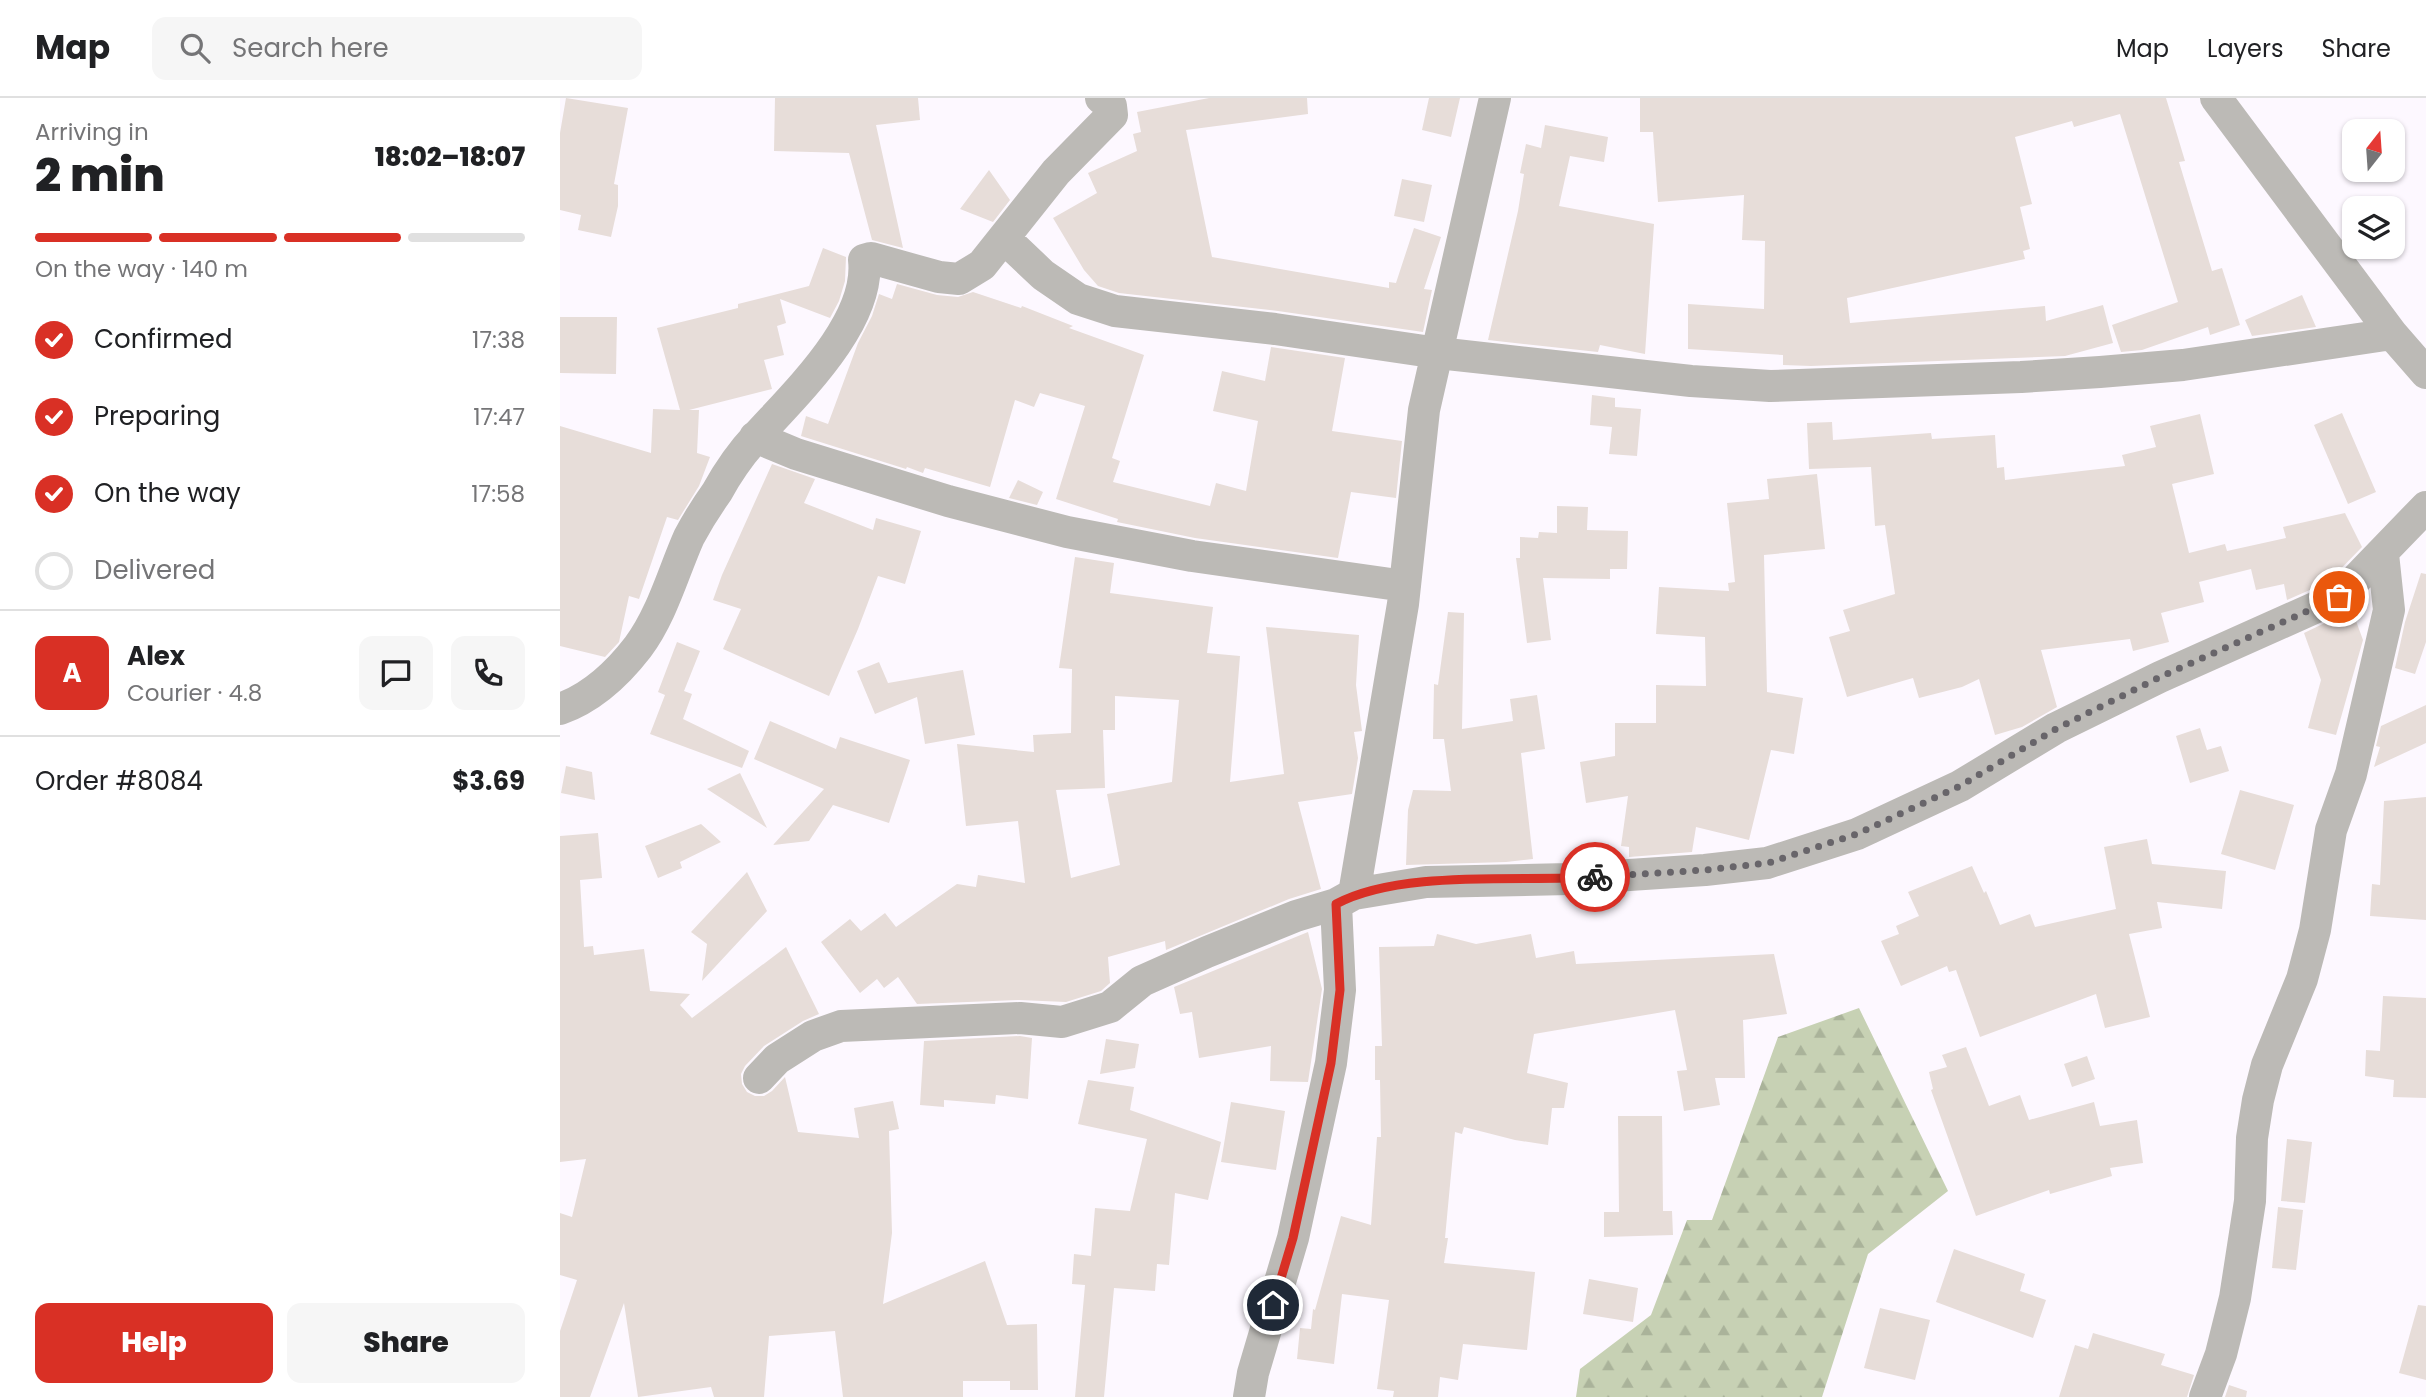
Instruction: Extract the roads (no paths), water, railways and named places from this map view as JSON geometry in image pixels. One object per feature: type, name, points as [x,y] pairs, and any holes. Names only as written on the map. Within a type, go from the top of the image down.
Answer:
[{"type":"street","points":[[560,709],[588,695],[619,669],[650,630],[691,534],[732,468],[755,437],[791,400],[835,345],[864,285],[864,260],[866,258],[939,277],[959,279],[982,265],[1056,172],[1112,115],[1111,106],[1101,98]]},
{"type":"street","points":[[1249,1397],[1253,1373],[1293,1238],[1331,1063],[1340,990],[1345,899],[1380,748],[1405,586],[1424,410],[1495,98]]},
{"type":"street","points":[[2216,98],[2392,334],[2426,373]]},
{"type":"street","points":[[1004,238],[1043,275],[1078,299],[1115,311],[1275,328],[1437,353],[1691,381],[1770,386],[2100,372],[2183,365],[2392,334]]},
{"type":"street","points":[[755,437],[796,454],[948,501],[1067,532],[1192,556],[1405,586]]},
{"type":"street","points":[[759,1078],[777,1059],[813,1036],[841,1026],[1020,1018],[1062,1023],[1110,1007],[1142,981],[1296,916],[1345,899],[1426,882],[1569,879],[1768,863],[1857,834],[1960,786],[2056,729],[2148,683],[2339,597],[2426,507]]},
{"type":"street","points":[[2205,1397],[2221,1354],[2235,1298],[2250,1201],[2252,1138],[2258,1100],[2267,1065],[2306,967],[2315,930],[2331,830],[2351,774],[2389,610],[2383,554]]}]
